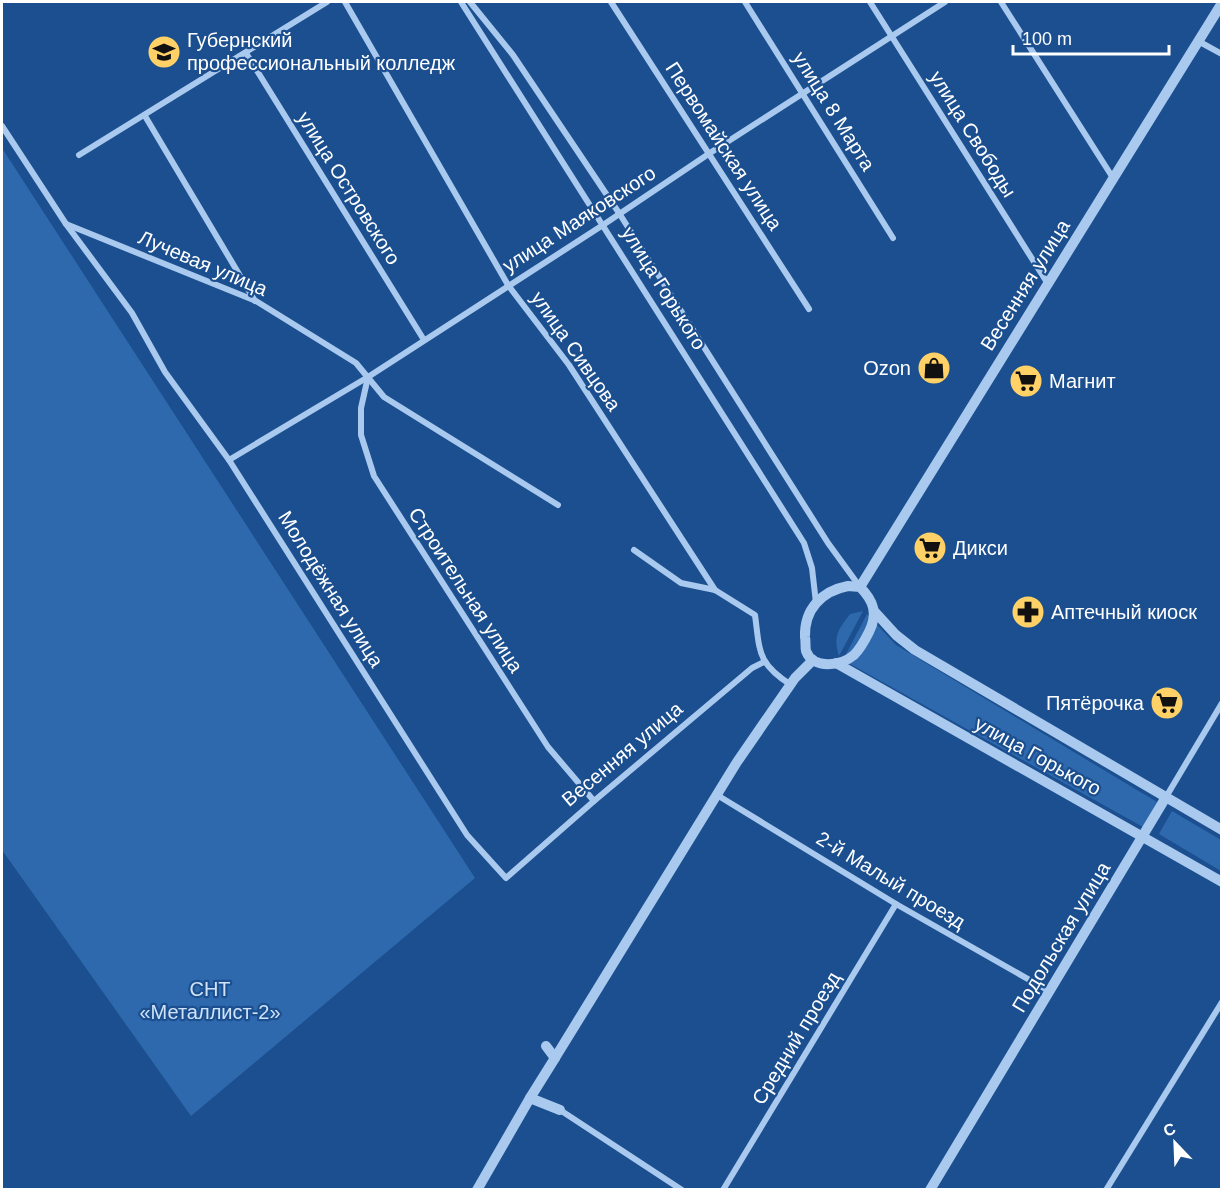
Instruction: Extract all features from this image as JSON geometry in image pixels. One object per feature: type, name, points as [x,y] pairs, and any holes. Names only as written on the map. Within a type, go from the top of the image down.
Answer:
[{"type":"street","points":[[79,155],[327,2]]},
{"type":"street","name":"улица Сивцова","points":[[345,2],[508,285],[569,365],[715,590]]},
{"type":"street","name":"улица Горького","points":[[460,2],[804,543],[812,568],[816,603]]},
{"type":"street","name":"улица Горького","points":[[470,2],[513,55],[619,213],[828,543],[860,586]]},
{"type":"street","name":"Первомайская улица","points":[[611,2],[809,309]]},
{"type":"street","name":"улица 8 Марта","points":[[745,2],[893,238]]},
{"type":"street","name":"улица Свободы","points":[[870,2],[1048,284]]},
{"type":"street","name":"улица Маяковского","points":[[229,460],[368,377],[945,2]]},
{"type":"street","points":[[1001,2],[1113,178]]},
{"type":"street","name":"Весенняя улица","points":[[860,586],[1221,3]]},
{"type":"street","points":[[1198,41],[1221,54]]},
{"type":"street","name":"улица Островского","points":[[246,53],[424,340]]},
{"type":"street","points":[[145,116],[255,301]]},
{"type":"street","name":"Молодёжная улица","points":[[2,126],[66,224],[132,313],[165,372],[229,460],[467,835],[506,878]]},
{"type":"street","name":"Лучевая улица","points":[[66,224],[255,301],[356,363],[384,397],[558,505]]},
{"type":"street","name":"Строительная улица","points":[[368,377],[361,408],[361,435],[375,476],[548,747],[594,801]]},
{"type":"street","points":[[634,550],[681,583],[715,590],[755,615],[759,646],[764,662],[772,673],[790,685]]},
{"type":"street","points":[[860,586],[868,595],[875,612],[871,628],[862,644],[853,656],[836,663],[829,665],[813,660],[806,650],[805,631],[816,603],[835,589],[860,586]]},
{"type":"street","name":"улица Горького","points":[[875,612],[896,636],[915,650],[1221,830]]},
{"type":"street","points":[[477,1190],[530,1098],[737,762],[790,685],[813,660]]},
{"type":"street","name":"Весенняя улица","points":[[506,878],[752,668],[764,662]]},
{"type":"street","name":"улица Горького","points":[[836,663],[1221,882]]},
{"type":"street","name":"Подольская улица","points":[[930,1190],[1221,703]]},
{"type":"street","name":"2-й Малый проезд","points":[[717,795],[896,904],[1049,991]]},
{"type":"street","name":"Средний проезд","points":[[723,1190],[896,904]]},
{"type":"street","points":[[1106,1190],[1221,1002]]},
{"type":"street","points":[[546,1046],[555,1058]]},
{"type":"street","points":[[530,1098],[560,1110],[682,1190]]},
{"type":"green space","name":"СНТ «Металлист-2»","points":[[2,148],[475,878],[191,1116],[2,850]]},
{"type":"green space","points":[[863,611],[839,656],[836,643],[840,629],[850,614]]},
{"type":"green space","points":[[867,614],[896,645],[1157,802],[1143,827],[843,660]]},
{"type":"green space","points":[[1172,811],[1221,840],[1221,871],[1159,834]]},
{"type":"place","name":"Губернский профессиональный колледж","points":[[164,52]]},
{"type":"place","name":"Ozon","points":[[934,368]]},
{"type":"place","name":"Магнит","points":[[1026,381]]},
{"type":"place","name":"Дикси","points":[[930,548]]},
{"type":"place","name":"Аптечный киоск","points":[[1028,612]]},
{"type":"place","name":"Пятёрочка","points":[[1167,703]]}]
